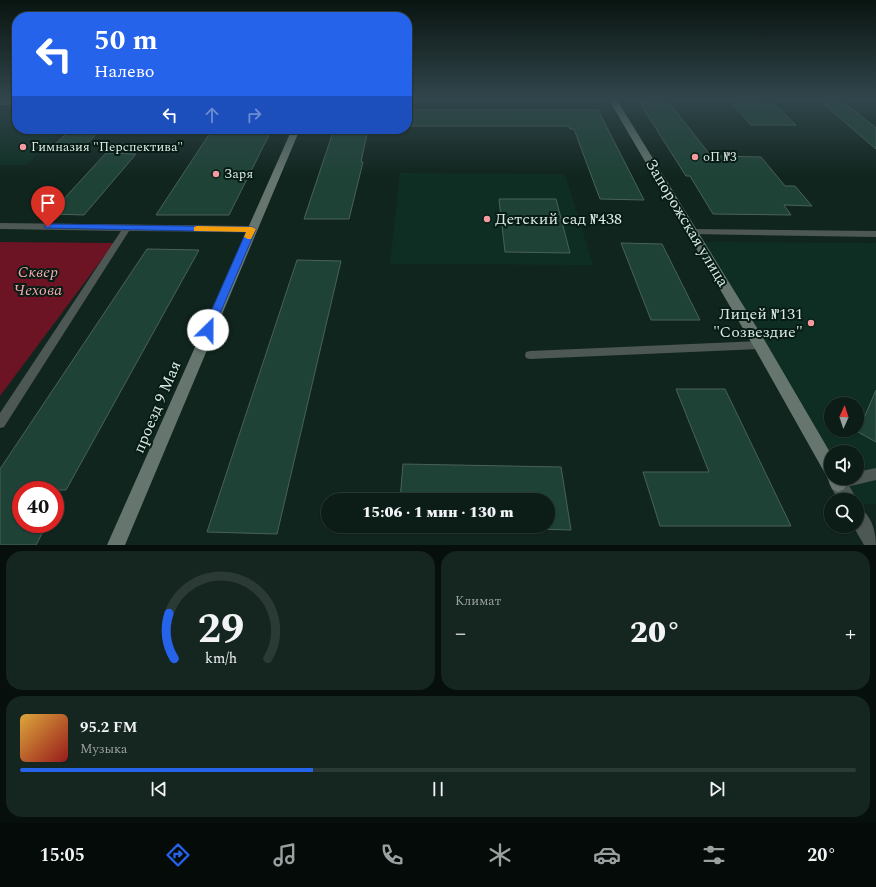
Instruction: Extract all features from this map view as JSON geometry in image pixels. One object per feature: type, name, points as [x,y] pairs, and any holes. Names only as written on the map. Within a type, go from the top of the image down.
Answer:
[{"type":"street","name":"Запорожская улица","points":[[628,125],[760,345],[824,458]]},
{"type":"street","name":"проезд 9 Мая","points":[[116,545],[294,134]]},
{"type":"street","points":[[864,528],[874,545]]},
{"type":"lane","points":[[0,226],[252,229]]},
{"type":"lane","points":[[0,423],[127,228]]},
{"type":"lane","points":[[693,232],[876,234]]},
{"type":"lane","points":[[530,356],[760,345]]},
{"type":"lane","points":[[864,475],[876,474]]},
{"type":"shaded area","name":"Гимназия \"Перспектива\"","points":[[0,125],[12,125],[12,134],[60,134],[26,165],[0,165]]},
{"type":"shaded area","name":"Детский сад №438","points":[[400,173],[565,174],[593,265],[390,264]]},
{"type":"shaded area","name":"Лицей №131 \"Созвездие\"","points":[[698,242],[876,243],[876,504],[864,504],[864,493],[850,493],[843,485],[864,485],[864,445],[824,445],[824,458]]},
{"type":"green space","name":"Сквер Чехова","points":[[0,242],[114,243],[0,396]]},
{"type":"building","points":[[412,125],[606,125],[644,200],[600,199],[574,129],[570,129],[569,126]]},
{"type":"building","points":[[654,125],[687,125],[711,156],[761,157],[785,186],[795,186],[812,206],[784,205],[791,215],[713,214],[690,176],[686,176]]},
{"type":"building","points":[[849,125],[873,125],[876,128],[876,149]]},
{"type":"building","points":[[66,134],[97,134],[81,149],[49,149]]},
{"type":"building","name":"Заря","points":[[209,134],[270,134],[229,215],[156,215]]},
{"type":"building","points":[[332,134],[367,134],[361,162],[363,162],[349,219],[304,219]]},
{"type":"building","points":[[106,153],[136,154],[84,215],[50,214]]},
{"type":"building","points":[[499,199],[556,199],[570,253],[505,252]]},
{"type":"building","points":[[621,243],[662,244],[700,320],[651,320]]},
{"type":"building","points":[[147,249],[199,250],[66,490],[64,490],[64,481],[12,481],[12,533],[42,533],[36,545],[0,545],[0,469]]},
{"type":"building","points":[[297,260],[341,261],[277,534],[207,532]]},
{"type":"building","points":[[676,389],[725,389],[791,526],[660,526],[643,472],[709,472]]},
{"type":"building","points":[[876,390],[876,442],[864,435],[864,418]]},
{"type":"building","points":[[403,464],[561,467],[571,530],[555,530],[555,493],[401,493]]},
{"type":"slow traffic","points":[[197,229],[252,229],[248,237]]},
{"type":"place","name":"Гимназия \"Перспектива\"","points":[[23,147]]},
{"type":"place","name":"оП №3","points":[[695,157]]},
{"type":"place","name":"Заря","points":[[216,174]]},
{"type":"place","name":"Детский сад №438","points":[[487,219]]},
{"type":"place","name":"Лицей №131 \"Созвездие\"","points":[[811,323]]},
{"type":"route","points":[[48,227],[252,229],[208,330]]}]
